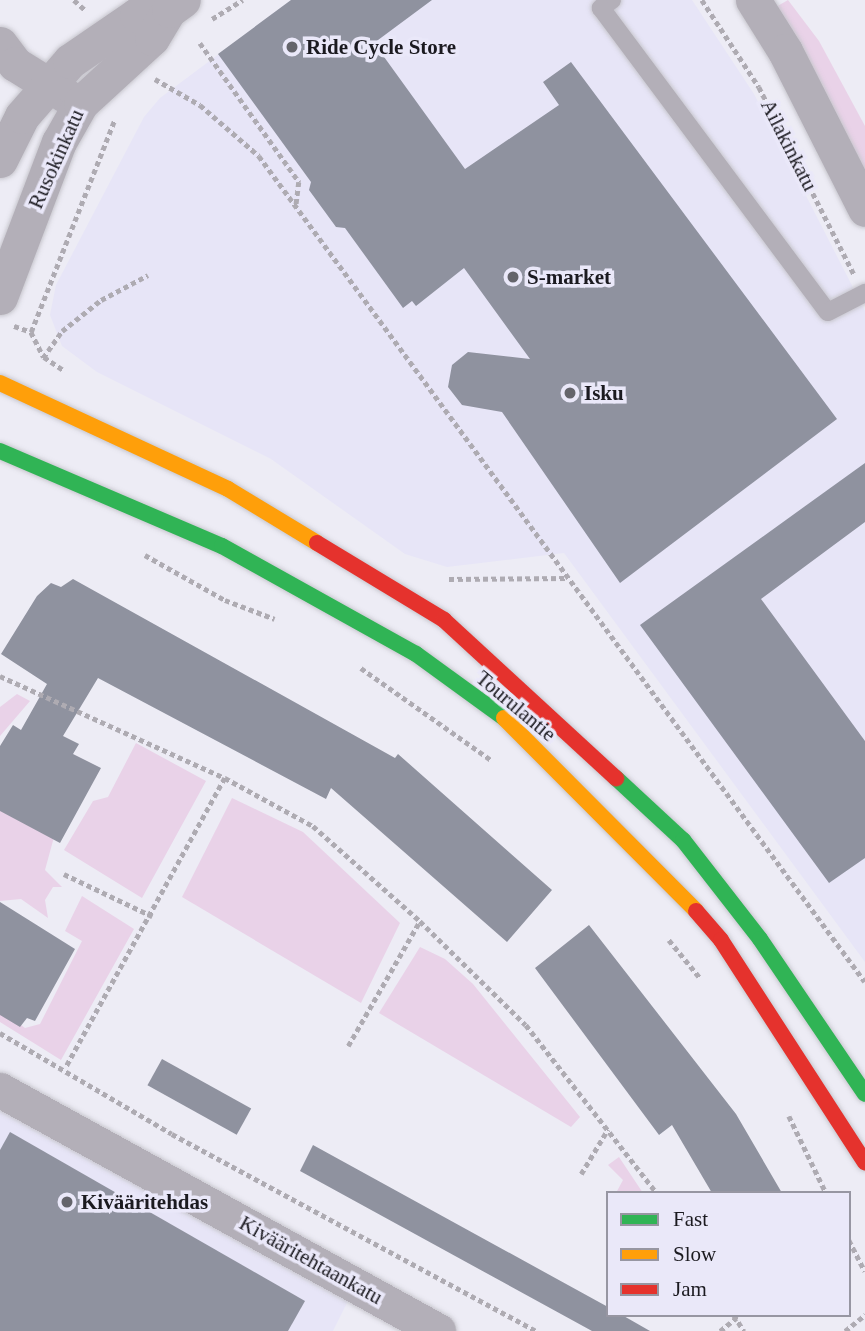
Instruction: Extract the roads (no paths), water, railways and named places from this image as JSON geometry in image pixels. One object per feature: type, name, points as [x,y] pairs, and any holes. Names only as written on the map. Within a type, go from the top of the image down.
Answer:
[{"type":"main road","name":"Tourulantie","points":[[0,383],[167,457],[290,524],[444,620],[683,840],[760,939],[865,1094]]},
{"type":"main road","name":"Tourulantie","points":[[0,451],[222,546],[416,654],[505,719],[658,868],[721,940],[865,1163]]},
{"type":"street","name":"Ailakinkatu","points":[[753,0],[785,51],[865,209]]},
{"type":"street","name":"Rusokinkatu","points":[[0,160],[22,116],[45,86],[116,46],[152,38],[176,5]]},
{"type":"street","points":[[0,44],[45,86],[80,103]]},
{"type":"street","name":"Rusokinkatu","points":[[0,298],[59,142],[116,46]]},
{"type":"street","name":"Kivääritehtaankatu","points":[[0,1090],[438,1331]]},
{"type":"lane","points":[[612,0],[601,8],[828,312],[864,294]]},
{"type":"place","name":"Ride Cycle Store","points":[[292,47]]},
{"type":"place","name":"S-market","points":[[513,277]]},
{"type":"place","name":"Isku","points":[[570,393]]},
{"type":"place","name":"Kivääritehdas","points":[[67,1202]]}]
